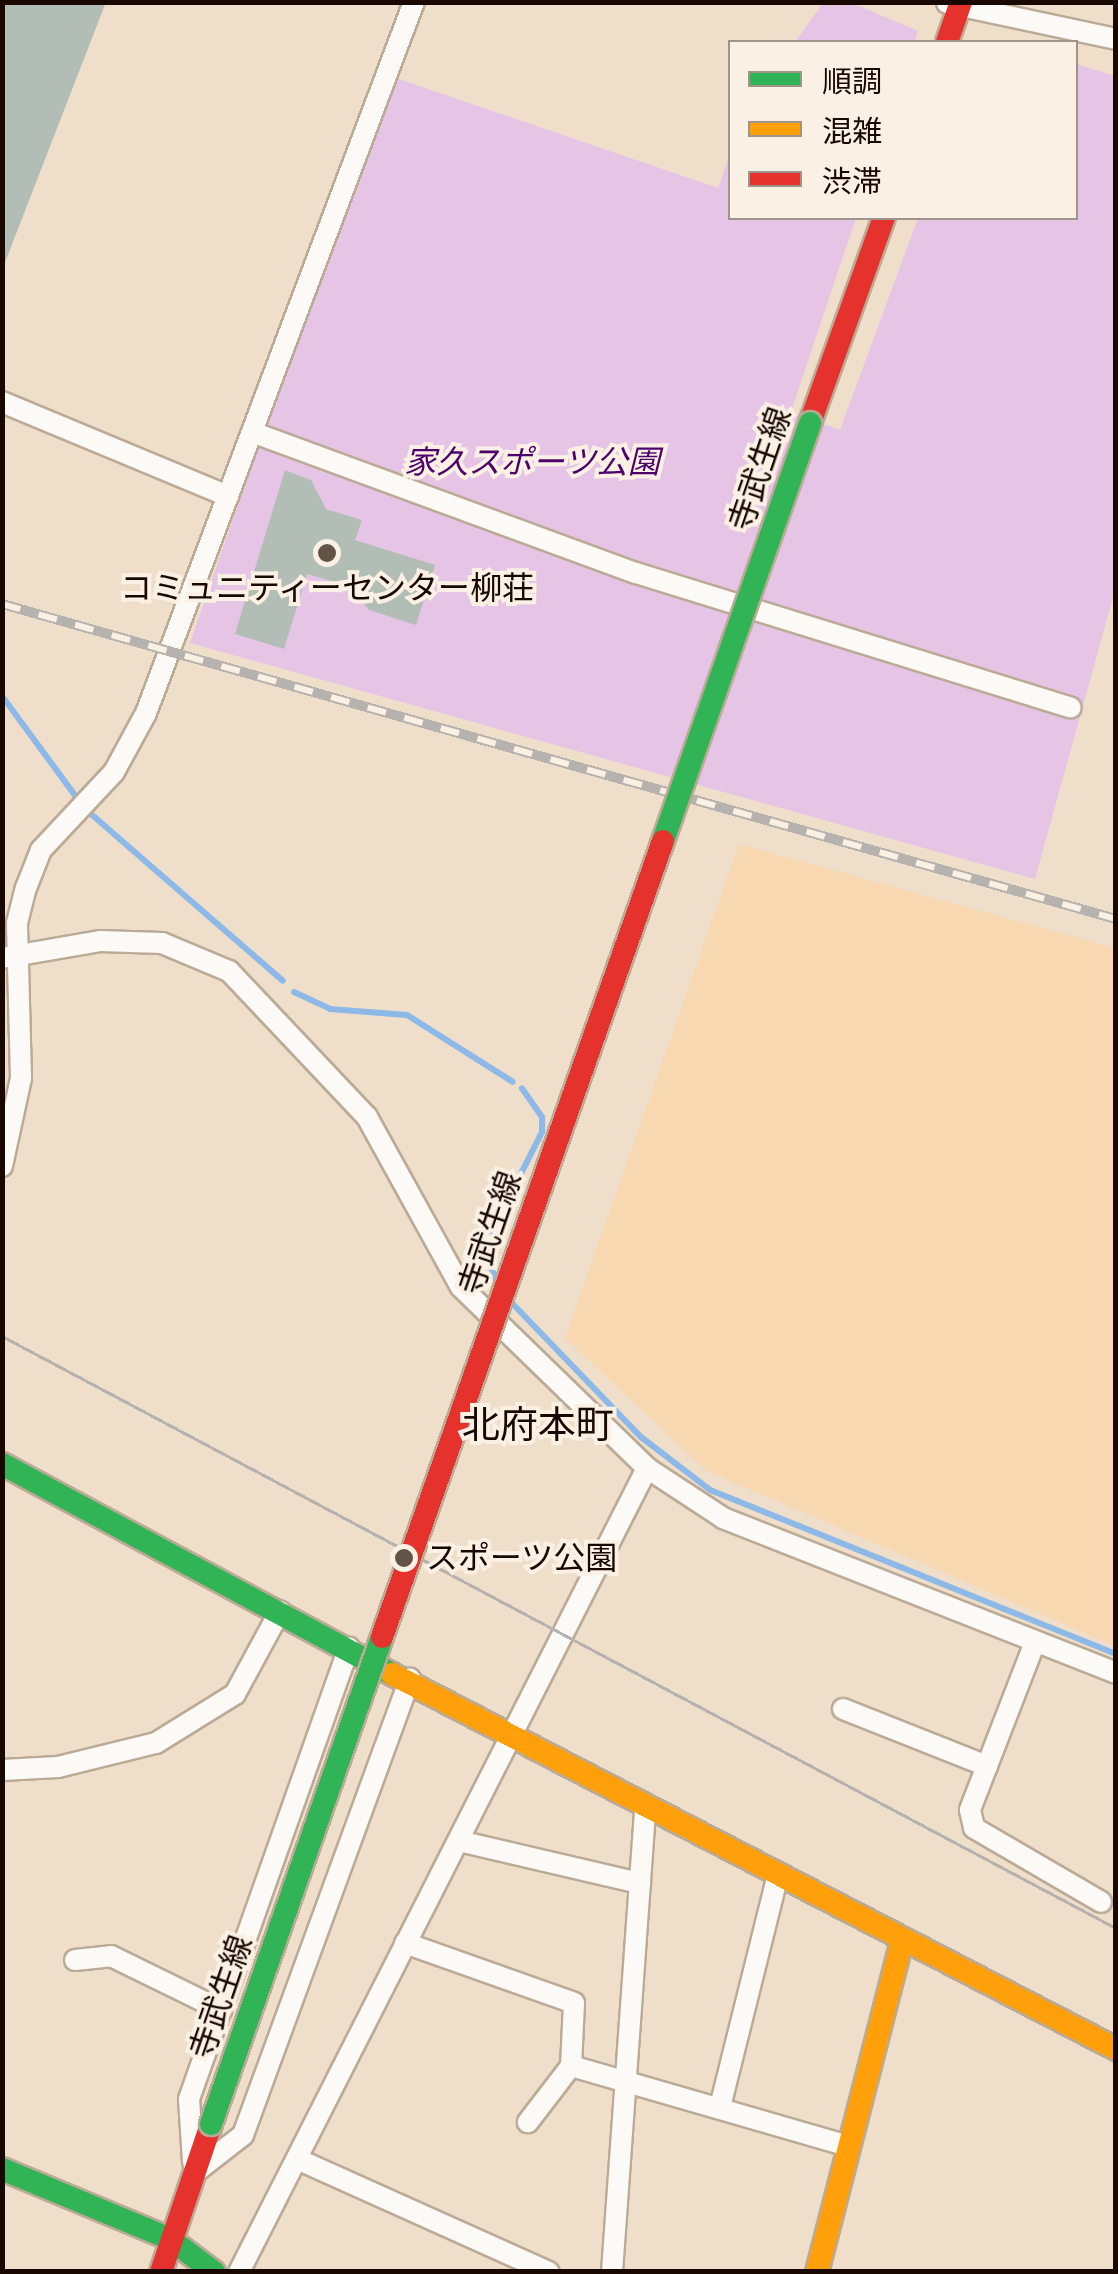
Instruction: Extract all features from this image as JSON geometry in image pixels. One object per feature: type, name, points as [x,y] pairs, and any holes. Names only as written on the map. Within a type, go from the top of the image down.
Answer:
[{"type":"main road","points":[[947,40],[955,4]]},
{"type":"main road","name":"寺武生線","points":[[165,2256],[883,220]]},
{"type":"main road","points":[[2,1464],[514,1733],[646,1810],[1116,2049]]},
{"type":"main road","points":[[817,2272],[902,1941]]},
{"type":"main road","points":[[2,2169],[165,2256],[214,2272]]},
{"type":"street","points":[[2,1166],[21,1078],[10,959],[17,923],[41,850],[114,772],[146,714],[414,2]]},
{"type":"street","points":[[955,4],[1116,38]]},
{"type":"street","points":[[2,402],[228,496]]},
{"type":"street","points":[[252,432],[636,573],[1072,708]]},
{"type":"street","points":[[10,959],[100,941],[162,943],[228,971],[368,1117],[461,1288],[647,1468],[722,1518],[1116,1673]]},
{"type":"street","points":[[240,2272],[647,1468]]},
{"type":"street","points":[[2,1770],[58,1767],[156,1742],[235,1694],[280,1612]]},
{"type":"street","points":[[1034,1642],[970,1810],[974,1828],[1102,1902]]},
{"type":"street","points":[[193,2174],[190,2099],[349,1647]]},
{"type":"street","points":[[193,2174],[243,2136],[410,1679]]},
{"type":"street","points":[[843,1709],[987,1766]]},
{"type":"street","points":[[612,2272],[631,2082],[646,1810]]},
{"type":"street","points":[[460,1841],[640,1883]]},
{"type":"street","points":[[720,2106],[777,1878]]},
{"type":"street","points":[[404,1943],[574,2002],[571,2066],[528,2122]]},
{"type":"street","points":[[74,1960],[111,1956],[221,2010]]},
{"type":"street","points":[[571,2066],[848,2146]]},
{"type":"street","points":[[297,2158],[548,2272]]},
{"type":"shaded area","points":[[739,844],[1115,948],[1115,1646],[707,1471],[565,1338]]},
{"type":"green space","points":[[823,3],[852,3],[918,31],[916,40],[796,40]]},
{"type":"green space","name":"家久スポーツ公園","points":[[1078,65],[1115,76],[1115,590],[1035,879],[190,643],[387,75],[718,188],[728,160],[728,220],[855,220],[791,412],[840,430],[917,220],[1078,220]]},
{"type":"building","points":[[2,2],[106,2],[4,265],[2,265]]},
{"type":"building","name":"コミュニティーセンター柳荘","points":[[285,470],[311,480],[326,509],[362,520],[355,540],[435,565],[416,625],[369,610],[348,586],[307,574],[284,649],[235,634]]},
{"type":"waterway","points":[[2,696],[77,798]]},
{"type":"waterway","points":[[91,814],[283,981]]},
{"type":"waterway","points":[[294,992],[330,1009],[407,1015],[513,1082]]},
{"type":"waterway","points":[[497,1282],[490,1265],[494,1227],[542,1132],[542,1117],[522,1088]]},
{"type":"waterway","points":[[510,1301],[641,1437],[710,1490],[1116,1654]]},
{"type":"tram line","points":[[2,1336],[1116,1928]]},
{"type":"railway","points":[[2,604],[1116,919]]},
{"type":"traffic: fast","points":[[663,841],[810,423]]},
{"type":"traffic: fast","points":[[2,1464],[392,1674]]},
{"type":"traffic: fast","points":[[211,2124],[382,1637]]},
{"type":"traffic: fast","points":[[2,2169],[170,2239],[214,2272]]},
{"type":"traffic: slow","points":[[392,1674],[1116,2049]]},
{"type":"traffic: slow","points":[[817,2272],[902,1941]]},
{"type":"traffic: jam","points":[[948,40],[961,2]]},
{"type":"traffic: jam","points":[[810,423],[883,220]]},
{"type":"traffic: jam","points":[[382,1637],[663,841]]},
{"type":"traffic: jam","points":[[161,2272],[211,2124]]},
{"type":"place","name":"コミュニティーセンター柳荘","points":[[327,553]]},
{"type":"place","name":"スポーツ公園","points":[[404,1558]]},
{"type":"district","name":"北府本町","points":[[538,1426]]}]
